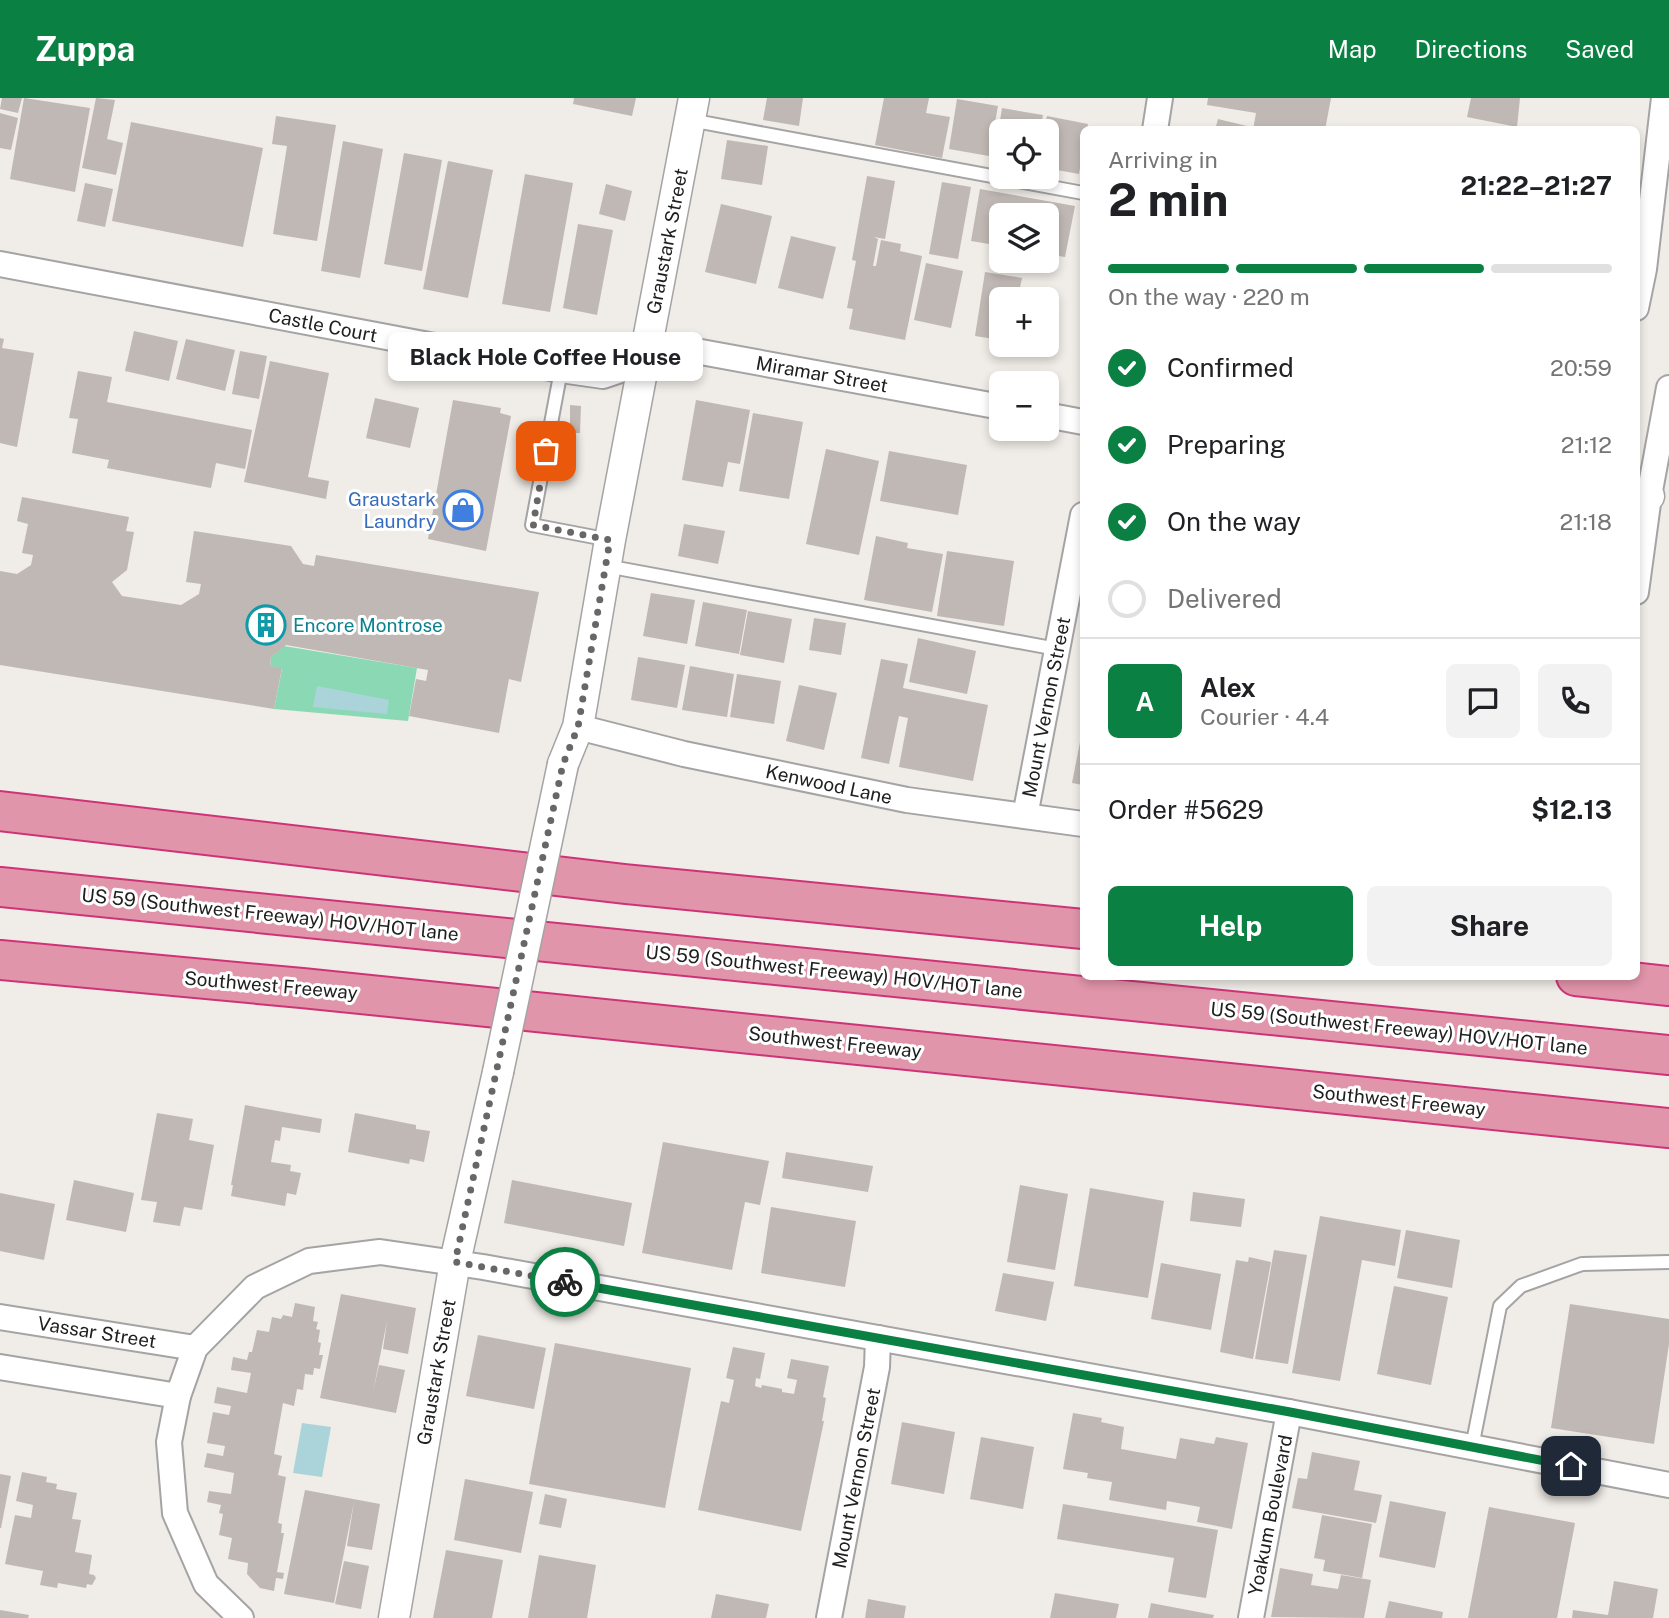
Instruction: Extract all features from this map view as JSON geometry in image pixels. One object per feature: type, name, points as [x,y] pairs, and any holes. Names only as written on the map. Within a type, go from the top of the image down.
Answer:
[{"type":"highway","points":[[0,811],[625,884],[1080,929]]},
{"type":"highway","name":"US 59 (Southwest Freeway) HOV/HOT lane","points":[[0,887],[1669,1055]]},
{"type":"highway","name":"Southwest Freeway","points":[[0,960],[302,988],[1669,1128]]},
{"type":"highway","points":[[1617,980],[1669,985]]},
{"type":"street","points":[[1156,126],[1160,98]]},
{"type":"street","points":[[1640,288],[1664,98]]},
{"type":"street","name":"Graustark Street","points":[[394,1618],[455,1262],[563,764],[578,727],[692,109]]},
{"type":"street","name":"Castle Court","points":[[0,264],[561,370],[603,376],[644,362]]},
{"type":"street","name":"Miramar Street","points":[[644,362],[690,350],[989,405]]},
{"type":"street","points":[[1640,537],[1643,495],[1669,388]]},
{"type":"street","points":[[1059,417],[1080,421]]},
{"type":"street","name":"Mount Vernon Street","points":[[1025,816],[1080,530]]},
{"type":"street","name":"Kenwood Lane","points":[[578,727],[684,754],[907,800],[1080,824]]},
{"type":"street","points":[[241,1618],[205,1584],[175,1513],[169,1442],[178,1396],[195,1348],[255,1287],[309,1261],[380,1252],[455,1262],[1290,1412],[1669,1485]]},
{"type":"street","name":"Vassar Street","points":[[0,1317],[195,1348]]},
{"type":"street","name":"Mount Vernon Street","points":[[829,1618],[877,1367],[878,1338]]},
{"type":"street","points":[[0,1367],[178,1396]]},
{"type":"street","name":"Yoakum Boulevard","points":[[1251,1618],[1290,1412]]},
{"type":"lane","points":[[692,109],[1080,192]]},
{"type":"lane","points":[[561,370],[533,525],[608,553],[1057,649]]},
{"type":"lane","points":[[1472,1447],[1500,1306],[1521,1286],[1582,1264],[1669,1262]]},
{"type":"green space","points":[[284,646],[417,668],[408,721],[274,709],[282,669],[270,666],[271,657]]},
{"type":"water","points":[[317,686],[389,700],[387,714],[313,707]]},
{"type":"water","points":[[302,1423],[331,1427],[322,1477],[293,1473]]},
{"type":"building","points":[[2,98],[22,98],[18,113],[0,109]]},
{"type":"building","points":[[24,98],[90,108],[75,192],[10,179]]},
{"type":"building","points":[[96,98],[115,100],[107,139],[123,143],[116,175],[82,168]]},
{"type":"building","points":[[574,98],[636,98],[632,116],[573,104]]},
{"type":"building","points":[[767,98],[803,98],[799,126],[763,120]]},
{"type":"building","points":[[884,98],[929,98],[926,113],[950,117],[942,158],[875,145]]},
{"type":"building","points":[[1208,98],[1331,98],[1326,126],[1254,126],[1256,113],[1207,105]]},
{"type":"building","points":[[1471,98],[1520,98],[1517,126],[1467,117]]},
{"type":"building","points":[[957,99],[998,106],[996,119],[989,119],[989,156],[949,149]]},
{"type":"building","points":[[1002,108],[1043,115],[1042,119],[1000,119]]},
{"type":"building","points":[[0,113],[18,118],[11,150],[0,148]]},
{"type":"building","points":[[276,116],[336,125],[317,241],[273,234],[287,146],[272,144]]},
{"type":"building","points":[[1047,116],[1088,124],[1080,126],[1079,174],[1059,170],[1059,119],[1046,119]]},
{"type":"building","points":[[1218,119],[1247,126],[1216,126]]},
{"type":"building","points":[[131,122],[263,148],[243,247],[112,221]]},
{"type":"building","points":[[727,140],[768,146],[762,185],[721,179]]},
{"type":"building","points":[[343,141],[383,149],[360,278],[321,271]]},
{"type":"building","points":[[404,153],[442,160],[422,271],[384,264]]},
{"type":"building","points":[[448,161],[493,170],[468,298],[423,289]]},
{"type":"building","points":[[525,174],[573,183],[550,312],[502,304]]},
{"type":"building","points":[[867,176],[895,181],[885,239],[874,237],[878,239],[873,266],[876,266],[881,240],[901,244],[900,251],[922,256],[905,340],[849,329],[853,309],[847,308],[856,261],[852,260]]},
{"type":"building","points":[[942,182],[971,187],[958,259],[929,254]]},
{"type":"building","points":[[85,183],[113,189],[105,227],[77,221]]},
{"type":"building","points":[[606,184],[632,191],[625,221],[599,214]]},
{"type":"building","points":[[980,189],[1058,203],[989,203],[989,244],[971,241]]},
{"type":"building","points":[[1059,203],[1075,206],[1065,257],[1059,256]]},
{"type":"building","points":[[721,204],[772,216],[756,284],[705,272]]},
{"type":"building","points":[[578,224],[613,230],[597,315],[563,308]]},
{"type":"building","points":[[791,236],[836,247],[823,299],[778,288]]},
{"type":"building","points":[[926,263],[963,271],[951,328],[914,320]]},
{"type":"building","points":[[985,272],[1022,278],[1020,287],[989,287],[989,338],[975,336]]},
{"type":"building","points":[[134,331],[178,341],[169,381],[125,371]]},
{"type":"building","points":[[0,338],[4,339],[2,348],[34,353],[17,447],[0,443]]},
{"type":"building","points":[[186,339],[235,350],[225,391],[176,379]]},
{"type":"building","points":[[240,351],[267,356],[259,399],[232,394]]},
{"type":"building","points":[[270,361],[329,373],[308,477],[329,481],[326,499],[244,482]]},
{"type":"building","points":[[78,371],[112,377],[107,402],[252,430],[245,469],[216,463],[211,488],[107,468],[109,460],[72,453],[78,419],[69,418]]},
{"type":"building","points":[[375,398],[419,408],[410,448],[366,438]]},
{"type":"building","points":[[453,400],[501,408],[500,413],[511,416],[486,551],[428,539]]},
{"type":"building","points":[[696,400],[750,410],[740,464],[728,462],[723,487],[682,480]]},
{"type":"building","points":[[570,405],[581,406],[580,433],[570,433]]},
{"type":"building","points":[[753,413],[803,422],[789,499],[739,491]]},
{"type":"building","points":[[826,449],[879,461],[859,555],[806,544]]},
{"type":"building","points":[[889,451],[967,465],[958,515],[880,501]]},
{"type":"building","name":"Encore Montrose","points":[[22,497],[129,517],[126,531],[134,532],[127,570],[112,582],[122,596],[181,605],[199,594],[201,584],[186,582],[194,531],[291,546],[303,564],[314,566],[316,555],[539,592],[521,682],[509,679],[499,733],[409,716],[416,679],[426,681],[428,670],[286,645],[271,657],[270,666],[282,668],[274,709],[0,665],[0,571],[17,574],[31,565],[33,555],[22,553],[28,524],[17,521]]},
{"type":"building","points":[[684,524],[725,531],[718,564],[678,556]]},
{"type":"building","points":[[876,536],[908,543],[907,548],[943,554],[932,612],[864,600]]},
{"type":"building","points":[[947,551],[1014,561],[1004,626],[937,616]]},
{"type":"building","points":[[651,593],[695,600],[687,644],[643,636]]},
{"type":"building","points":[[703,602],[747,610],[739,654],[695,646]]},
{"type":"building","points":[[748,611],[792,619],[784,663],[740,655]]},
{"type":"building","points":[[814,618],[846,623],[841,655],[809,650]]},
{"type":"building","points":[[918,638],[976,651],[967,694],[909,682]]},
{"type":"building","points":[[638,657],[685,665],[677,708],[631,700]]},
{"type":"building","points":[[881,659],[908,664],[903,688],[988,705],[973,781],[899,767],[908,718],[899,716],[889,764],[861,758]]},
{"type":"building","points":[[690,666],[734,674],[727,717],[682,710]]},
{"type":"building","points":[[737,674],[781,681],[774,724],[730,717]]},
{"type":"building","points":[[799,685],[837,693],[824,750],[786,741]]},
{"type":"building","points":[[1080,742],[1080,784],[1072,783]]},
{"type":"building","points":[[245,1105],[322,1119],[320,1133],[282,1127],[280,1141],[275,1140],[271,1162],[291,1165],[290,1171],[301,1173],[296,1195],[287,1193],[285,1206],[231,1196]]},
{"type":"building","points":[[157,1113],[193,1119],[189,1140],[214,1145],[202,1210],[184,1207],[180,1226],[153,1222],[157,1202],[141,1200]]},
{"type":"building","points":[[355,1113],[416,1125],[416,1129],[430,1131],[424,1162],[410,1159],[409,1164],[348,1152]]},
{"type":"building","points":[[663,1142],[769,1161],[760,1205],[745,1202],[732,1270],[642,1253]]},
{"type":"building","points":[[786,1152],[873,1166],[868,1192],[782,1178]]},
{"type":"building","points":[[74,1180],[134,1193],[126,1232],[66,1220]]},
{"type":"building","points":[[512,1180],[632,1203],[624,1246],[504,1223]]},
{"type":"building","points":[[1020,1185],[1068,1194],[1055,1270],[1007,1262]]},
{"type":"building","points":[[1090,1188],[1164,1201],[1148,1298],[1074,1286]]},
{"type":"building","points":[[1193,1192],[1245,1199],[1241,1227],[1190,1221]]},
{"type":"building","points":[[0,1193],[55,1204],[44,1260],[0,1251]]},
{"type":"building","points":[[771,1207],[856,1221],[845,1287],[761,1273]]},
{"type":"building","points":[[1320,1216],[1401,1230],[1395,1266],[1362,1260],[1340,1381],[1292,1373]]},
{"type":"building","points":[[1406,1230],[1460,1240],[1452,1288],[1397,1278]]},
{"type":"building","points":[[1274,1250],[1307,1255],[1288,1364],[1255,1359]]},
{"type":"building","points":[[1249,1257],[1271,1262],[1253,1359],[1220,1352],[1236,1260],[1248,1262]]},
{"type":"building","points":[[1161,1263],[1221,1274],[1211,1330],[1151,1319]]},
{"type":"building","points":[[1003,1273],[1054,1282],[1046,1321],[995,1311]]},
{"type":"building","points":[[1394,1286],[1448,1297],[1431,1385],[1377,1374]]},
{"type":"building","points":[[341,1294],[416,1308],[408,1354],[383,1349],[387,1321],[373,1392],[379,1365],[405,1370],[396,1413],[320,1398]]},
{"type":"building","points":[[295,1303],[315,1307],[313,1321],[318,1322],[316,1329],[320,1330],[318,1342],[321,1343],[319,1355],[323,1355],[320,1369],[314,1368],[313,1375],[305,1374],[303,1390],[297,1389],[294,1406],[283,1403],[274,1454],[282,1456],[278,1475],[286,1477],[278,1523],[282,1524],[281,1533],[284,1533],[277,1572],[284,1573],[283,1579],[276,1578],[274,1591],[260,1588],[247,1574],[248,1563],[228,1559],[232,1538],[219,1535],[223,1514],[219,1513],[221,1505],[207,1502],[209,1491],[231,1494],[234,1473],[204,1467],[207,1453],[223,1456],[225,1446],[207,1443],[213,1412],[229,1415],[231,1406],[214,1403],[217,1387],[247,1393],[251,1373],[231,1370],[233,1357],[247,1360],[249,1352],[252,1352],[257,1330],[269,1332],[272,1317],[292,1317]]},
{"type":"building","points":[[1570,1304],[1669,1319],[1669,1344],[1654,1444],[1551,1428]]},
{"type":"building","points":[[478,1335],[546,1348],[534,1409],[466,1396]]},
{"type":"building","points":[[555,1343],[691,1368],[665,1508],[529,1484]]},
{"type":"building","points":[[733,1347],[765,1353],[760,1379],[756,1378],[755,1386],[761,1388],[762,1385],[794,1394],[797,1380],[787,1378],[791,1359],[829,1366],[823,1397],[826,1398],[824,1421],[801,1531],[698,1510],[721,1401],[729,1403],[734,1380],[726,1378]]},
{"type":"building","points":[[1073,1413],[1102,1418],[1101,1422],[1124,1427],[1121,1449],[1176,1459],[1180,1438],[1214,1444],[1216,1437],[1248,1443],[1232,1529],[1197,1522],[1200,1507],[1167,1501],[1166,1510],[1109,1500],[1112,1482],[1087,1478],[1088,1473],[1063,1469]]},
{"type":"building","points":[[902,1422],[955,1432],[944,1494],[891,1484]]},
{"type":"building","points":[[981,1437],[1034,1447],[1023,1509],[970,1499]]},
{"type":"building","points":[[1312,1452],[1360,1461],[1354,1490],[1382,1495],[1376,1523],[1292,1508],[1298,1478],[1307,1479]]},
{"type":"building","points":[[22,1472],[47,1477],[46,1482],[57,1484],[56,1489],[77,1493],[72,1519],[81,1520],[75,1552],[92,1555],[89,1574],[96,1578],[92,1585],[87,1584],[86,1588],[58,1583],[57,1588],[40,1585],[43,1571],[5,1564],[15,1515],[31,1518],[33,1505],[16,1501]]},
{"type":"building","points":[[0,1474],[11,1476],[1,1528],[0,1528]]},
{"type":"building","points":[[465,1479],[533,1492],[521,1553],[454,1540]]},
{"type":"building","points":[[305,1490],[380,1504],[372,1550],[347,1546],[354,1502],[334,1603],[284,1594]]},
{"type":"building","points":[[545,1494],[567,1499],[561,1528],[539,1524]]},
{"type":"building","points":[[1390,1501],[1446,1512],[1435,1568],[1379,1557]]},
{"type":"building","points":[[1063,1504],[1218,1530],[1206,1598],[1168,1592],[1174,1558],[1057,1539]]},
{"type":"building","points":[[1489,1507],[1575,1523],[1557,1618],[1468,1618]]},
{"type":"building","points":[[1322,1515],[1372,1524],[1362,1578],[1323,1571],[1325,1560],[1314,1558]]},
{"type":"building","points":[[446,1550],[503,1560],[492,1618],[433,1618]]},
{"type":"building","points":[[539,1555],[596,1565],[587,1618],[528,1618]]},
{"type":"building","points":[[344,1561],[369,1566],[361,1609],[335,1604]]},
{"type":"building","points":[[1280,1568],[1313,1574],[1311,1585],[1338,1589],[1341,1575],[1371,1580],[1364,1618],[1271,1617]]},
{"type":"building","points":[[1614,1581],[1658,1589],[1653,1618],[1572,1618],[1573,1610],[1608,1615]]},
{"type":"building","points":[[1055,1593],[1119,1604],[1116,1618],[1050,1618]]},
{"type":"building","points":[[716,1594],[769,1604],[766,1618],[711,1618]]},
{"type":"building","points":[[868,1599],[906,1606],[904,1618],[865,1618]]},
{"type":"building","points":[[1389,1601],[1443,1612],[1442,1618],[1385,1618]]},
{"type":"building","points":[[1151,1603],[1214,1615],[1213,1618],[1148,1618]]},
{"type":"building","points":[[0,1610],[29,1615],[28,1618],[0,1618]]},
{"type":"way so far","points":[[546,451],[533,525],[610,540],[578,727],[563,764],[455,1262],[565,1282]]},
{"type":"place","name":"Black Hole Coffee House","points":[[546,451]]},
{"type":"place","name":"Graustark Laundry","points":[[463,510]]},
{"type":"place","name":"Encore Montrose","points":[[266,625]]},
{"type":"route","points":[[565,1282],[1290,1412],[1571,1466]]}]
